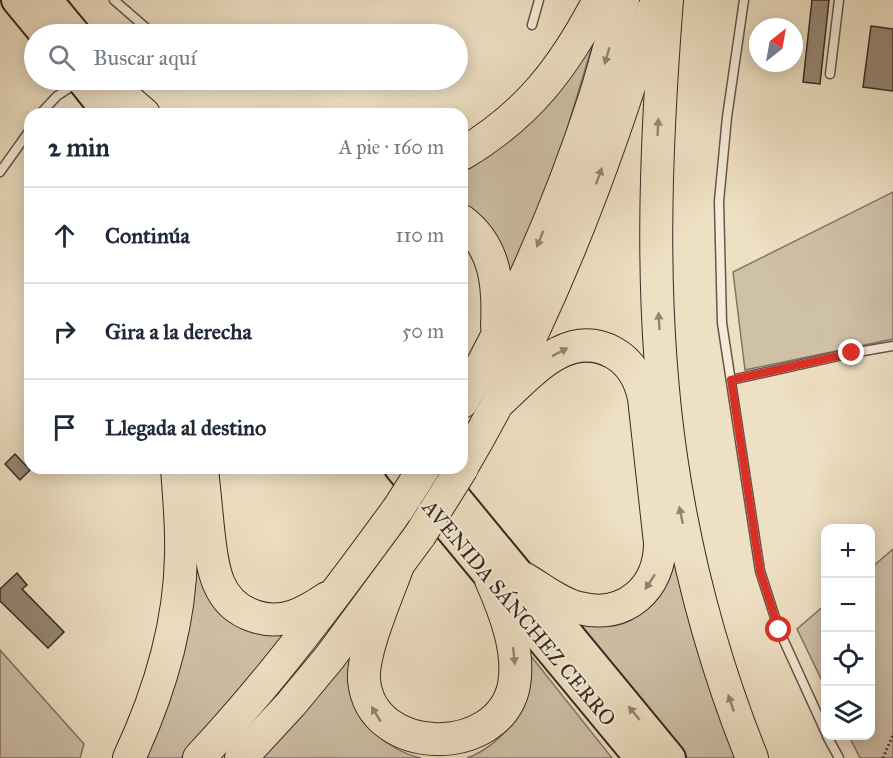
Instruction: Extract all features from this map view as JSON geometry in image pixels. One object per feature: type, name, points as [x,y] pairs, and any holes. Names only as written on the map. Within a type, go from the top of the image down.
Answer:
[{"type":"highway","points":[[16,0],[36,24]]},
{"type":"highway","points":[[48,0],[68,24]]},
{"type":"highway","points":[[468,150],[500,129],[550,80],[579,39],[599,0]]},
{"type":"highway","points":[[468,391],[496,341],[564,181],[595,97],[623,0]]},
{"type":"highway","points":[[468,456],[499,402],[544,308],[593,191],[624,106],[656,0]]},
{"type":"highway","points":[[667,0],[660,86],[656,215],[657,283],[667,428],[679,506],[696,583],[718,666],[752,758]]},
{"type":"highway","points":[[96,90],[121,107]]},
{"type":"highway","points":[[468,227],[480,239],[494,267],[497,290],[496,341]]},
{"type":"highway","points":[[499,402],[540,365],[557,353],[579,345],[590,345],[609,350],[627,362],[639,381],[644,398],[660,543],[659,562],[649,585],[636,597],[620,606],[598,610],[578,608],[568,604],[525,579]]},
{"type":"highway","points":[[129,758],[155,695],[178,595],[181,556],[177,474]]},
{"type":"highway","points":[[203,474],[213,570],[220,589],[232,604],[241,611],[258,618],[284,619],[305,612],[340,588]]},
{"type":"highway","name":"AVENIDA SÁNCHEZ CERRO","points":[[404,474],[639,758]]},
{"type":"highway","points":[[199,758],[244,710],[340,588],[398,509],[420,474]]},
{"type":"highway","name":"AVENIDA SÁNCHEZ CERRO","points":[[437,474],[671,758]]},
{"type":"highway","points":[[241,758],[291,704],[397,567],[420,535],[457,474]]},
{"type":"highway","points":[[397,567],[368,651],[364,683],[374,713],[386,728],[409,745],[426,750],[454,750],[471,745],[498,723],[509,704],[514,684],[514,656],[505,617],[491,580]]},
{"type":"lane","points":[[114,0],[142,24]]},
{"type":"lane","points":[[532,25],[539,0]]},
{"type":"lane","points":[[744,0],[727,117],[719,201],[722,323],[760,571],[779,630],[821,723]]},
{"type":"lane","points":[[830,74],[839,0]]},
{"type":"lane","points":[[46,108],[66,90]]},
{"type":"lane","points":[[0,172],[24,138]]},
{"type":"lane","points":[[731,380],[893,346]]},
{"type":"lane","points":[[829,740],[839,758]]},
{"type":"path","points":[[883,758],[893,735]]},
{"type":"shaded area","points":[[601,17],[554,172],[504,290],[468,219],[468,157]]},
{"type":"shaded area","points":[[893,192],[893,339],[745,370],[733,272]]},
{"type":"shaded area","points":[[190,474],[198,573],[210,599],[303,622],[241,695],[181,758],[140,758]]},
{"type":"shaded area","points":[[668,510],[744,758],[687,758],[574,623],[613,626],[629,621],[646,608]]},
{"type":"shaded area","points":[[893,549],[893,758],[860,758],[851,740],[875,740],[875,565]]},
{"type":"shaded area","points":[[821,608],[821,679],[797,629]]},
{"type":"shaded area","points":[[519,641],[612,758],[467,758],[493,743],[513,720],[517,695]]},
{"type":"shaded area","points":[[355,647],[350,689],[359,713],[375,733],[386,742],[421,758],[262,758]]},
{"type":"shaded area","points":[[0,650],[84,744],[80,758],[0,758]]},
{"type":"building","points":[[812,0],[829,0],[820,84],[803,82]]},
{"type":"building","points":[[871,26],[893,29],[893,91],[863,87]]},
{"type":"building","points":[[15,454],[24,464],[24,474],[26,474],[20,480],[5,464]]},
{"type":"building","points":[[17,573],[27,585],[22,589],[64,632],[48,648],[0,601],[0,589]]},
{"type":"route","points":[[779,630],[760,571],[731,380],[852,353]]}]
